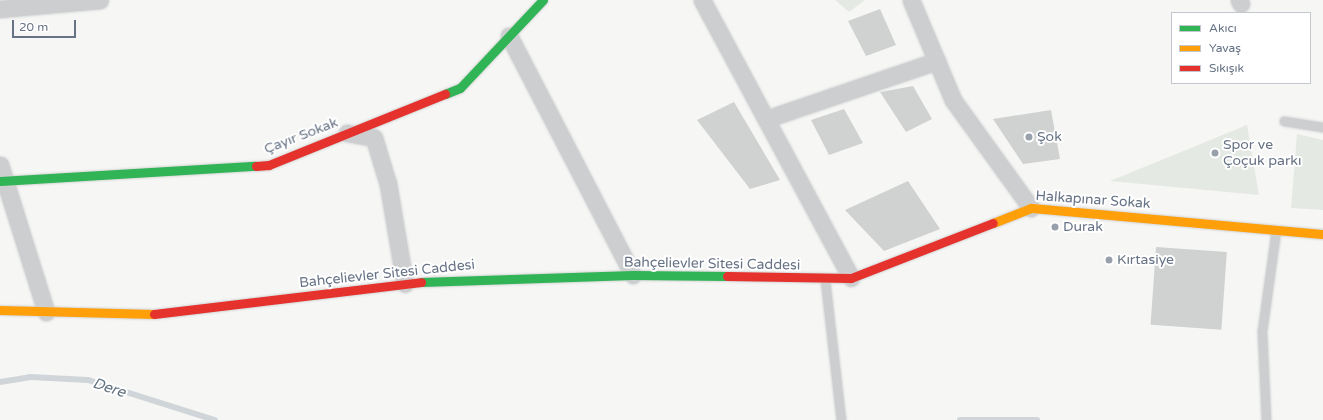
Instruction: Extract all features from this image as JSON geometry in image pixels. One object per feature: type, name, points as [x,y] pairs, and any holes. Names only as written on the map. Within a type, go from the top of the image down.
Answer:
[{"type":"street","points":[[0,9],[100,0]]},
{"type":"street","name":"Çayır Sokak","points":[[2,175],[269,165],[460,88],[543,0]]},
{"type":"street","points":[[702,0],[851,278]]},
{"type":"street","points":[[912,0],[954,100],[1031,208]]},
{"type":"street","points":[[509,36],[633,275]]},
{"type":"street","points":[[775,116],[937,61]]},
{"type":"street","points":[[347,133],[374,138],[388,184],[405,284]]},
{"type":"street","points":[[2,175],[46,312]]},
{"type":"street","name":"Halkapınar Sokak","points":[[825,280],[851,278],[1031,208],[1323,234]]},
{"type":"street","name":"Bahçelievler Sitesi Caddesi","points":[[0,310],[138,316],[450,279],[633,275],[825,280]]},
{"type":"lane","points":[[1284,121],[1323,127]]},
{"type":"lane","points":[[1266,420],[1262,332],[1276,230]]},
{"type":"lane","points":[[825,280],[842,420]]},
{"type":"shaded area","points":[[835,0],[865,0],[849,12]]},
{"type":"shaded area","name":"Spor ve Çoçuk parkı","points":[[1247,125],[1259,195],[1110,181]]},
{"type":"shaded area","points":[[1297,134],[1323,140],[1323,210],[1291,208]]},
{"type":"building","points":[[880,9],[896,45],[866,56],[848,21]]},
{"type":"building","points":[[913,86],[932,119],[906,132],[880,92]]},
{"type":"building","points":[[734,102],[780,180],[750,189],[697,120]]},
{"type":"building","points":[[844,109],[863,143],[829,155],[811,120]]},
{"type":"building","points":[[1051,110],[1060,159],[1023,164],[993,119]]},
{"type":"building","points":[[908,181],[940,229],[884,251],[845,210]]},
{"type":"building","points":[[1156,247],[1227,252],[1221,330],[1151,325]]},
{"type":"waterway","name":"Dere","points":[[0,382],[30,377],[88,380],[215,420]]},
{"type":"waterway","name":"Dere","points":[[960,420],[1037,420]]},
{"type":"traffic: fast","points":[[445,94],[460,88],[543,0]]},
{"type":"traffic: fast","points":[[0,181],[256,166]]},
{"type":"traffic: fast","points":[[421,282],[633,275],[727,276]]},
{"type":"traffic: slow","points":[[993,223],[1031,208],[1323,234]]},
{"type":"traffic: slow","points":[[0,310],[154,314]]},
{"type":"traffic: jam","points":[[256,166],[269,165],[445,94]]},
{"type":"traffic: jam","points":[[727,276],[851,278],[993,223]]},
{"type":"traffic: jam","points":[[154,314],[421,282]]},
{"type":"place","name":"Şok","points":[[1029,137]]},
{"type":"place","name":"Spor ve Çoçuk parkı","points":[[1215,153]]},
{"type":"place","name":"Durak","points":[[1055,227]]},
{"type":"place","name":"Kırtasiye","points":[[1109,260]]}]
